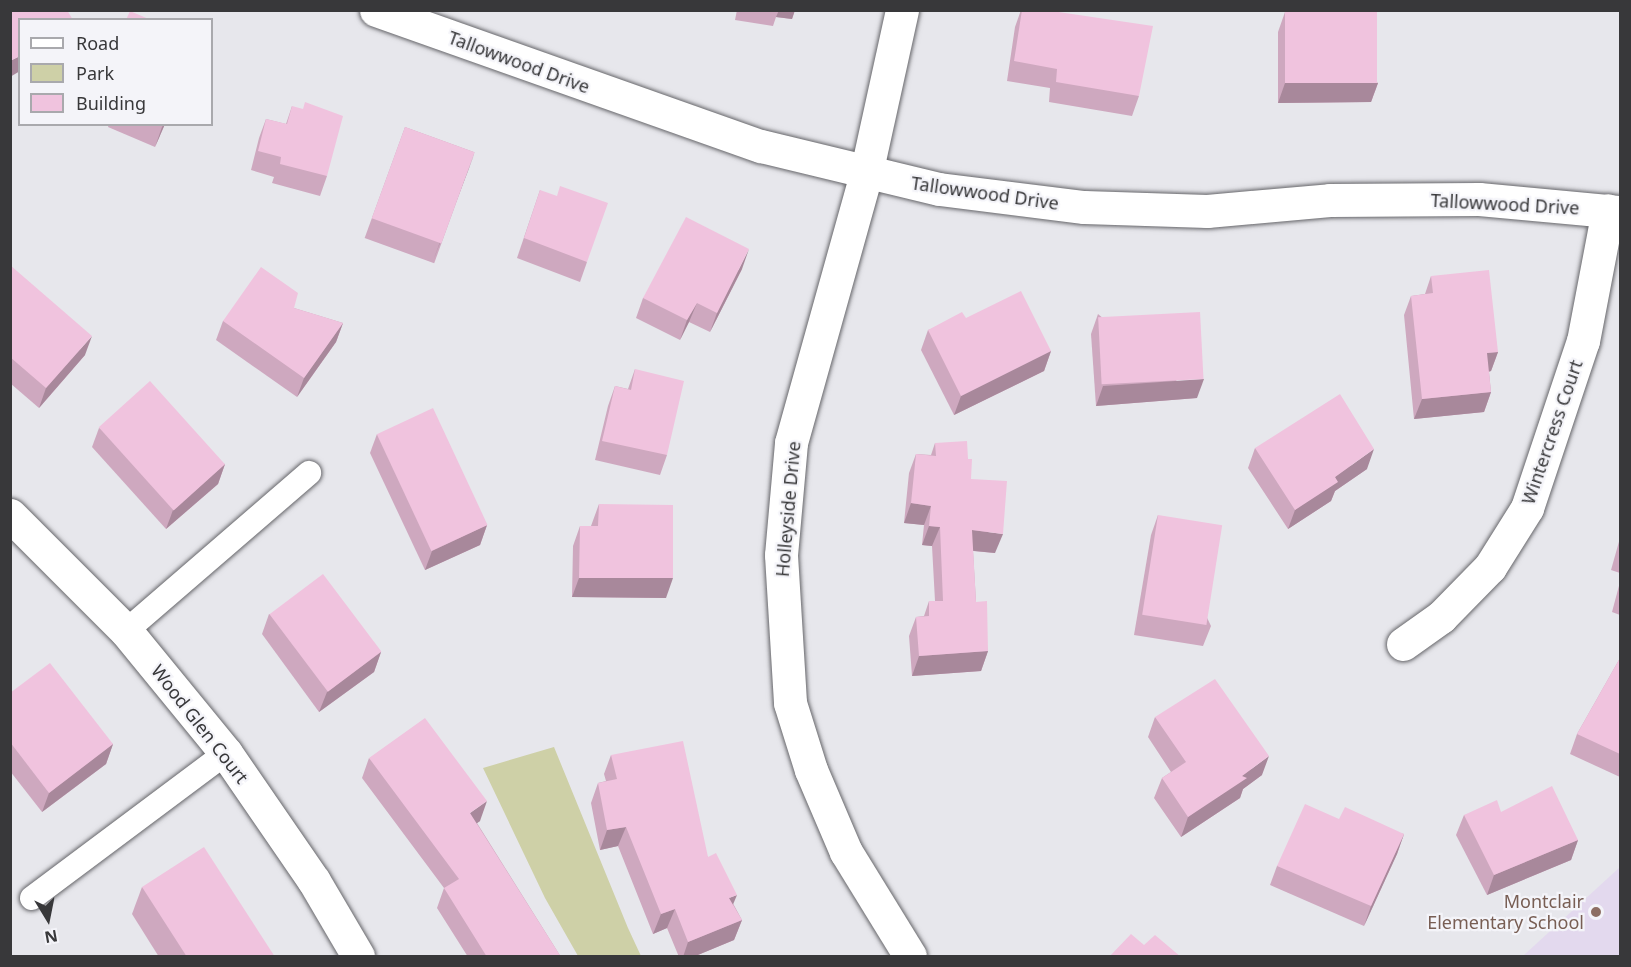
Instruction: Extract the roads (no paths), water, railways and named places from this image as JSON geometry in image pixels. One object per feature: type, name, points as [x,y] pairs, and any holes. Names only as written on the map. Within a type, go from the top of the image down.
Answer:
[{"type":"street","name":"Tallowwood Drive","points":[[376,10],[760,146],[866,174],[939,189],[1084,207],[1207,210],[1330,200],[1479,199],[1614,211]]},
{"type":"street","name":"Holleyside Drive","points":[[902,10],[866,174],[791,443],[781,555],[784,647],[790,703],[811,770],[846,852],[910,957]]},
{"type":"street","name":"Wintercress Court","points":[[1403,644],[1441,617],[1490,567],[1527,508],[1583,341],[1614,211]]},
{"type":"street","name":"Wood Glen Court","points":[[10,515],[126,631],[226,753],[314,881],[358,957]]},
{"type":"lane","points":[[126,631],[309,473]]},
{"type":"lane","points":[[32,898],[226,753]]},
{"type":"place","name":"Montclair Elementary School","points":[[1596,912]]}]
